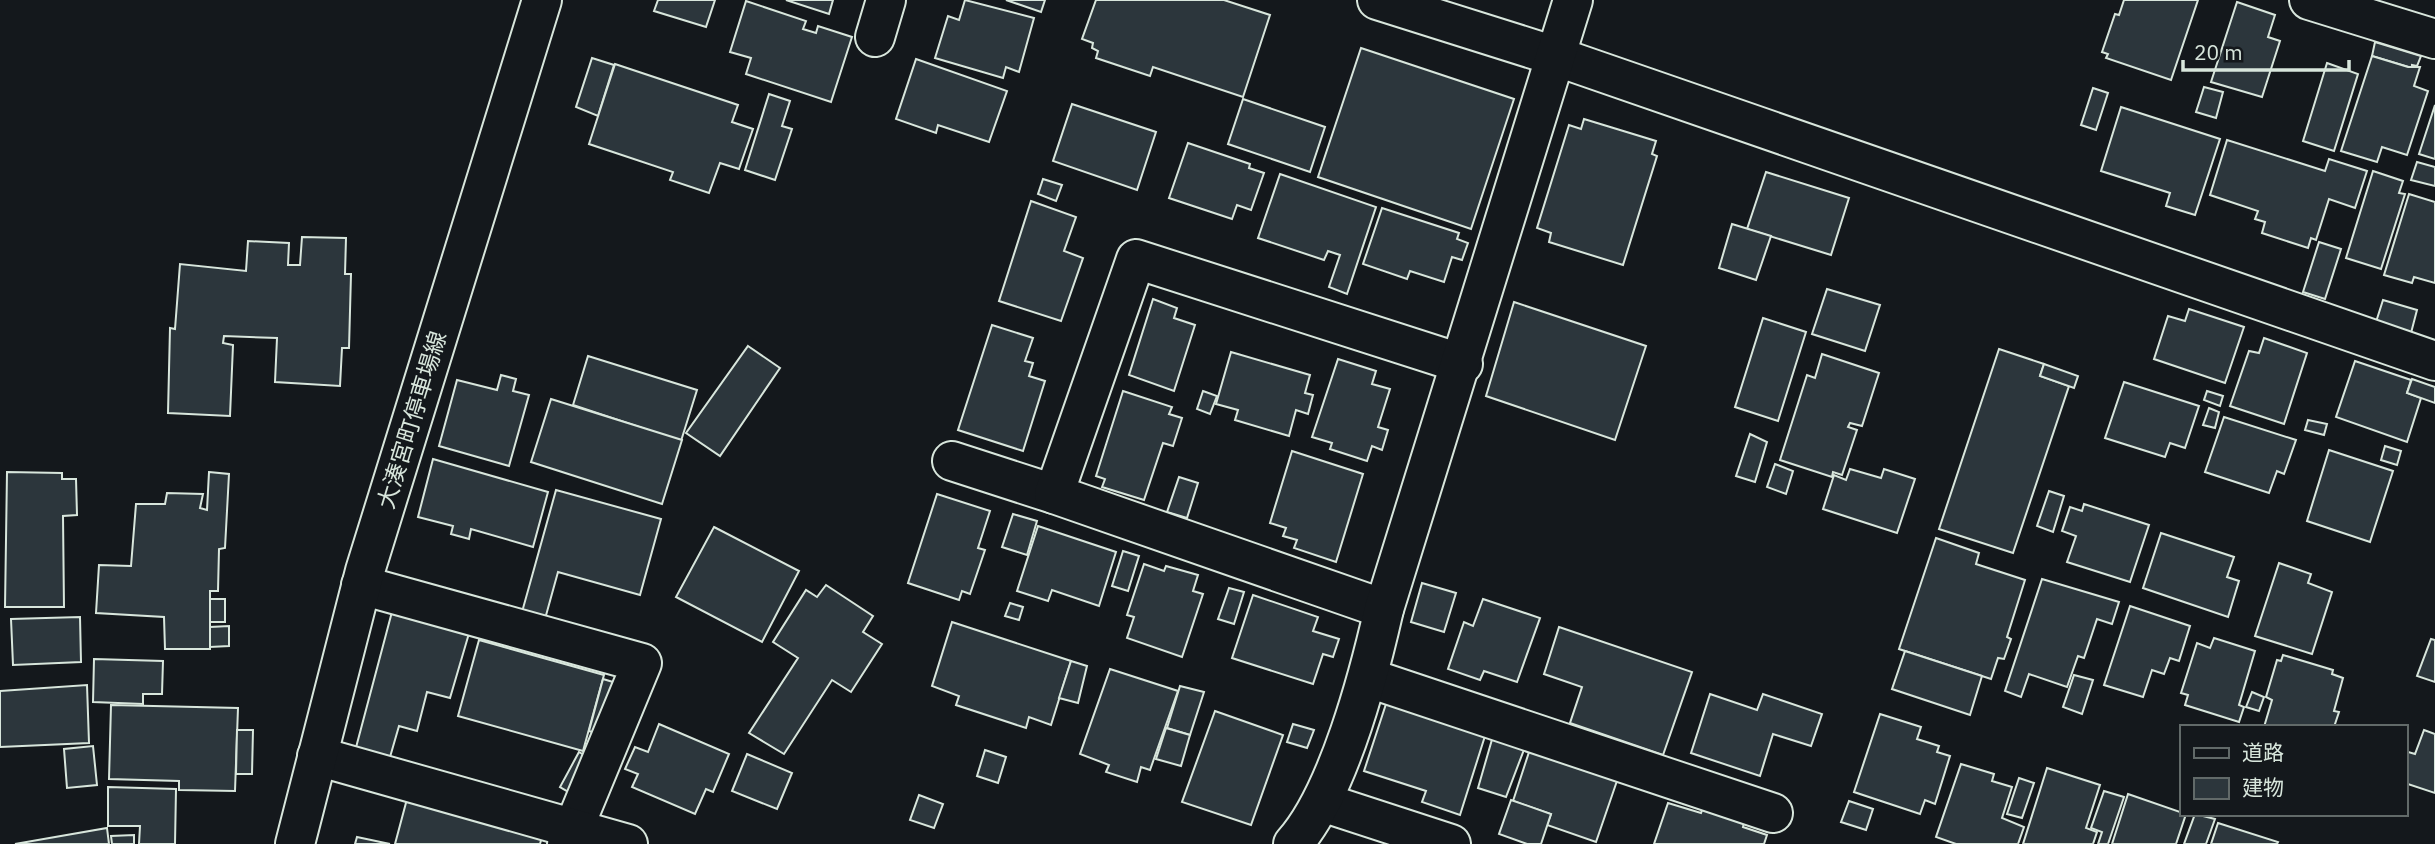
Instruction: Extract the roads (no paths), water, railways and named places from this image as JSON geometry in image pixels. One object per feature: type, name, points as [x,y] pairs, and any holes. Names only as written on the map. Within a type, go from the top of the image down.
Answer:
[{"type":"street","name":"大湊宮町停車場線","points":[[295,844],[361,585],[542,0]]},
{"type":"street","points":[[874,37],[886,0]]},
{"type":"street","points":[[1377,0],[1555,56],[2435,361]]},
{"type":"street","points":[[1293,844],[1322,802],[1368,678],[1384,609],[1463,364],[1573,0]]},
{"type":"street","points":[[2309,0],[2435,39]]},
{"type":"street","points":[[1055,494],[1136,259],[1463,364]]},
{"type":"street","points":[[952,461],[1055,494],[1384,609]]},
{"type":"street","points":[[361,585],[642,663],[570,835]]},
{"type":"street","points":[[1368,678],[1773,813]]},
{"type":"street","points":[[317,756],[570,835],[628,844]]},
{"type":"street","points":[[1322,802],[1451,844]]}]
